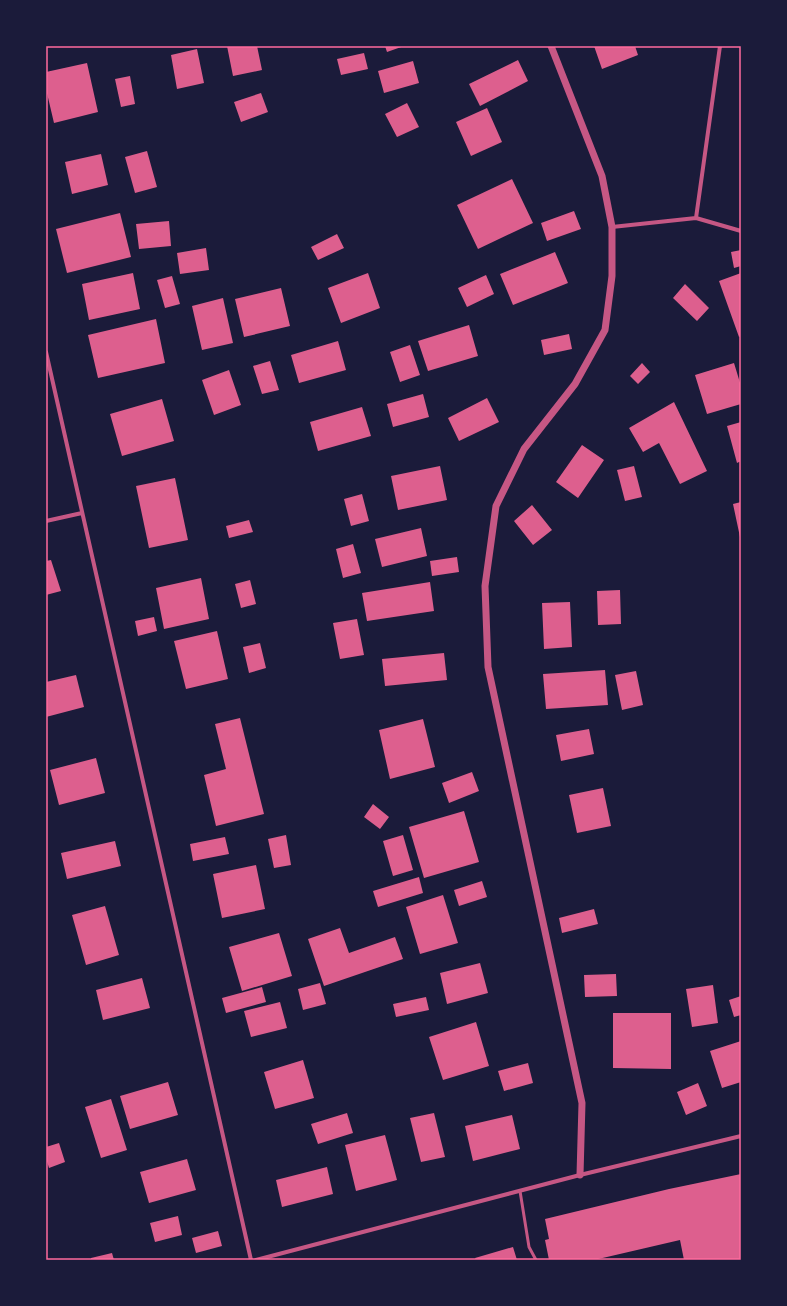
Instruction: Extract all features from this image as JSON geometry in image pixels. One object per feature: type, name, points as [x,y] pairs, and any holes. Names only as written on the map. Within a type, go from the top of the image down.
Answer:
[{"type":"street","points":[[551,46],[602,176],[612,227],[612,276],[605,330],[575,384],[524,448],[496,506],[485,586],[488,667],[582,1103],[580,1175]]},
{"type":"street","points":[[696,218],[720,46]]},
{"type":"street","points":[[612,227],[696,218],[741,231]]},
{"type":"street","points":[[46,352],[251,1260]]},
{"type":"street","points":[[46,521],[82,513]]},
{"type":"street","points":[[256,1260],[580,1175],[741,1136]]},
{"type":"lane","points":[[520,1191],[529,1247],[536,1260]]},
{"type":"building","points":[[227,46],[257,46],[262,70],[233,76]]},
{"type":"building","points":[[385,46],[404,46],[387,52]]},
{"type":"building","points":[[594,46],[635,46],[638,55],[602,69]]},
{"type":"building","points":[[197,49],[204,83],[177,89],[171,55]]},
{"type":"building","points":[[364,53],[368,69],[341,75],[337,59]]},
{"type":"building","points":[[518,60],[528,81],[480,106],[469,84]]},
{"type":"building","points":[[413,61],[419,83],[384,93],[378,71]]},
{"type":"building","points":[[87,63],[98,112],[54,123],[46,89],[46,72]]},
{"type":"building","points":[[130,76],[135,104],[121,107],[115,79]]},
{"type":"building","points":[[261,93],[268,112],[241,122],[234,102]]},
{"type":"building","points":[[407,103],[419,127],[397,137],[385,114]]},
{"type":"building","points":[[487,108],[502,142],[471,156],[456,122]]},
{"type":"building","points":[[147,151],[157,187],[135,193],[125,157]]},
{"type":"building","points":[[101,154],[108,185],[72,194],[65,162]]},
{"type":"building","points":[[512,179],[533,223],[478,249],[457,205]]},
{"type":"building","points":[[574,211],[581,229],[547,241],[541,223]]},
{"type":"building","points":[[120,213],[131,257],[67,273],[56,229]]},
{"type":"building","points":[[169,221],[171,246],[139,249],[136,224]]},
{"type":"building","points":[[337,234],[344,248],[318,260],[311,247]]},
{"type":"building","points":[[206,248],[209,270],[180,274],[177,253]]},
{"type":"building","points":[[741,250],[741,266],[734,268],[731,252]]},
{"type":"building","points":[[555,252],[568,283],[513,305],[500,274]]},
{"type":"building","points":[[133,273],[140,309],[89,320],[82,284]]},
{"type":"building","points":[[368,273],[380,308],[341,323],[328,288]]},
{"type":"building","points":[[741,273],[741,336],[739,337],[719,281]]},
{"type":"building","points":[[486,275],[494,294],[467,307],[458,288]]},
{"type":"building","points":[[172,276],[180,304],[165,308],[157,280]]},
{"type":"building","points":[[685,284],[709,308],[697,321],[673,298]]},
{"type":"building","points":[[281,288],[290,326],[244,337],[235,299]]},
{"type":"building","points":[[223,298],[233,343],[202,350],[192,306]]},
{"type":"building","points":[[156,319],[165,363],[98,378],[88,335]]},
{"type":"building","points":[[469,325],[478,356],[428,371],[418,341]]},
{"type":"building","points":[[569,334],[572,349],[544,355],[541,340]]},
{"type":"building","points":[[338,341],[346,370],[299,383],[291,355]]},
{"type":"building","points":[[410,345],[420,375],[400,382],[390,352]]},
{"type":"building","points":[[270,361],[279,390],[262,394],[253,366]]},
{"type":"building","points":[[642,363],[650,372],[638,384],[630,376]]},
{"type":"building","points":[[734,363],[741,386],[741,404],[707,414],[695,375]]},
{"type":"building","points":[[229,370],[241,405],[214,415],[202,380]]},
{"type":"building","points":[[423,394],[429,417],[393,427],[387,404]]},
{"type":"building","points":[[487,398],[499,422],[459,441],[448,418]]},
{"type":"building","points":[[162,399],[174,441],[122,456],[110,414]]},
{"type":"building","points":[[674,402],[707,471],[680,484],[659,443],[643,452],[629,428]]},
{"type":"building","points":[[362,407],[371,436],[318,451],[310,422]]},
{"type":"building","points":[[741,422],[741,461],[737,463],[727,426]]},
{"type":"building","points":[[582,445],[604,460],[578,498],[556,482]]},
{"type":"building","points":[[440,466],[447,500],[398,510],[391,476]]},
{"type":"building","points":[[634,466],[642,497],[625,501],[617,470]]},
{"type":"building","points":[[175,478],[188,540],[149,548],[136,486]]},
{"type":"building","points":[[362,494],[369,521],[351,526],[344,499]]},
{"type":"building","points":[[741,502],[741,537],[740,537],[733,504]]},
{"type":"building","points":[[532,505],[552,530],[533,545],[514,521]]},
{"type":"building","points":[[249,520],[253,532],[229,538],[226,526]]},
{"type":"building","points":[[421,528],[427,556],[382,567],[375,539]]},
{"type":"building","points":[[353,544],[361,573],[343,578],[336,549]]},
{"type":"building","points":[[457,557],[459,572],[432,576],[430,561]]},
{"type":"building","points":[[51,560],[61,591],[46,595],[46,561]]},
{"type":"building","points":[[201,578],[209,619],[164,629],[156,588]]},
{"type":"building","points":[[250,580],[256,604],[241,608],[235,584]]},
{"type":"building","points":[[430,582],[434,611],[367,621],[362,593]]},
{"type":"building","points":[[620,590],[621,624],[598,625],[597,591]]},
{"type":"building","points":[[570,602],[572,647],[544,649],[542,603]]},
{"type":"building","points":[[154,617],[157,631],[138,636],[135,621]]},
{"type":"building","points":[[357,619],[364,655],[340,659],[333,623]]},
{"type":"building","points":[[217,631],[228,679],[186,689],[174,641]]},
{"type":"building","points":[[260,643],[266,668],[249,673],[243,647]]},
{"type":"building","points":[[444,653],[447,680],[385,686],[382,659]]},
{"type":"building","points":[[605,670],[608,705],[546,709],[543,674]]},
{"type":"building","points":[[636,671],[643,705],[622,710],[615,675]]},
{"type":"building","points":[[76,675],[84,707],[46,717],[46,682]]},
{"type":"building","points":[[240,718],[264,814],[216,826],[204,775],[226,769],[215,724]]},
{"type":"building","points":[[423,719],[435,767],[390,779],[379,730]]},
{"type":"building","points":[[589,729],[594,754],[561,761],[556,735]]},
{"type":"building","points":[[96,758],[105,793],[59,805],[50,770]]},
{"type":"building","points":[[472,772],[479,791],[449,803],[442,783]]},
{"type":"building","points":[[603,788],[611,826],[577,833],[569,795]]},
{"type":"building","points":[[373,804],[389,817],[380,829],[364,817]]},
{"type":"building","points":[[464,811],[479,862],[424,878],[409,827]]},
{"type":"building","points":[[286,835],[291,865],[274,868],[268,839]]},
{"type":"building","points":[[403,835],[413,870],[393,876],[383,841]]},
{"type":"building","points":[[225,837],[229,854],[193,861],[190,844]]},
{"type":"building","points":[[115,841],[121,866],[67,879],[61,853]]},
{"type":"building","points":[[256,865],[265,909],[222,918],[213,874]]},
{"type":"building","points":[[419,877],[423,893],[378,907],[373,891]]},
{"type":"building","points":[[482,881],[487,897],[459,906],[454,890]]},
{"type":"building","points":[[443,895],[458,943],[420,954],[406,907]]},
{"type":"building","points":[[105,906],[119,955],[86,965],[72,915]]},
{"type":"building","points":[[594,909],[598,924],[562,933],[559,918]]},
{"type":"building","points":[[340,928],[349,953],[395,937],[403,959],[324,986],[308,939]]},
{"type":"building","points":[[279,933],[292,976],[242,991],[229,947]]},
{"type":"building","points":[[480,963],[488,993],[447,1004],[440,973]]},
{"type":"building","points":[[616,974],[617,996],[585,997],[584,975]]},
{"type":"building","points":[[142,978],[150,1008],[103,1020],[96,990]]},
{"type":"building","points":[[320,983],[326,1004],[303,1010],[298,989]]},
{"type":"building","points":[[713,985],[718,1023],[692,1027],[686,989]]},
{"type":"building","points":[[262,987],[266,1002],[226,1013],[222,998]]},
{"type":"building","points":[[741,996],[741,1015],[734,1017],[729,1000]]},
{"type":"building","points":[[426,997],[429,1010],[396,1017],[393,1004]]},
{"type":"building","points":[[280,1002],[287,1028],[251,1037],[244,1011]]},
{"type":"building","points":[[613,1013],[671,1013],[671,1069],[613,1068]]},
{"type":"building","points":[[476,1022],[489,1066],[443,1080],[429,1037]]},
{"type":"building","points":[[741,1041],[741,1082],[722,1088],[710,1051]]},
{"type":"building","points":[[303,1060],[314,1098],[275,1109],[264,1072]]},
{"type":"building","points":[[528,1063],[533,1083],[504,1091],[498,1071]]},
{"type":"building","points":[[168,1082],[178,1115],[130,1129],[120,1096]]},
{"type":"building","points":[[698,1083],[707,1106],[686,1115],[677,1092]]},
{"type":"building","points":[[111,1099],[127,1150],[101,1158],[85,1107]]},
{"type":"building","points":[[347,1113],[353,1133],[318,1144],[311,1124]]},
{"type":"building","points":[[434,1113],[445,1157],[421,1162],[410,1118]]},
{"type":"building","points":[[512,1115],[520,1149],[473,1161],[465,1126]]},
{"type":"building","points":[[385,1135],[397,1180],[356,1191],[345,1145]]},
{"type":"building","points":[[59,1143],[65,1162],[49,1168],[46,1158],[46,1147]]},
{"type":"building","points":[[187,1159],[196,1190],[149,1203],[140,1172]]},
{"type":"building","points":[[327,1167],[333,1194],[282,1207],[276,1180]]},
{"type":"building","points":[[741,1174],[741,1260],[684,1260],[680,1240],[594,1260],[549,1260],[545,1240],[549,1239],[545,1219],[669,1189]]},
{"type":"building","points":[[178,1216],[182,1235],[155,1242],[150,1223]]},
{"type":"building","points":[[218,1231],[222,1246],[196,1253],[192,1238]]},
{"type":"building","points":[[513,1247],[517,1260],[476,1260],[475,1258]]},
{"type":"building","points":[[112,1253],[114,1260],[91,1260],[91,1258]]}]
